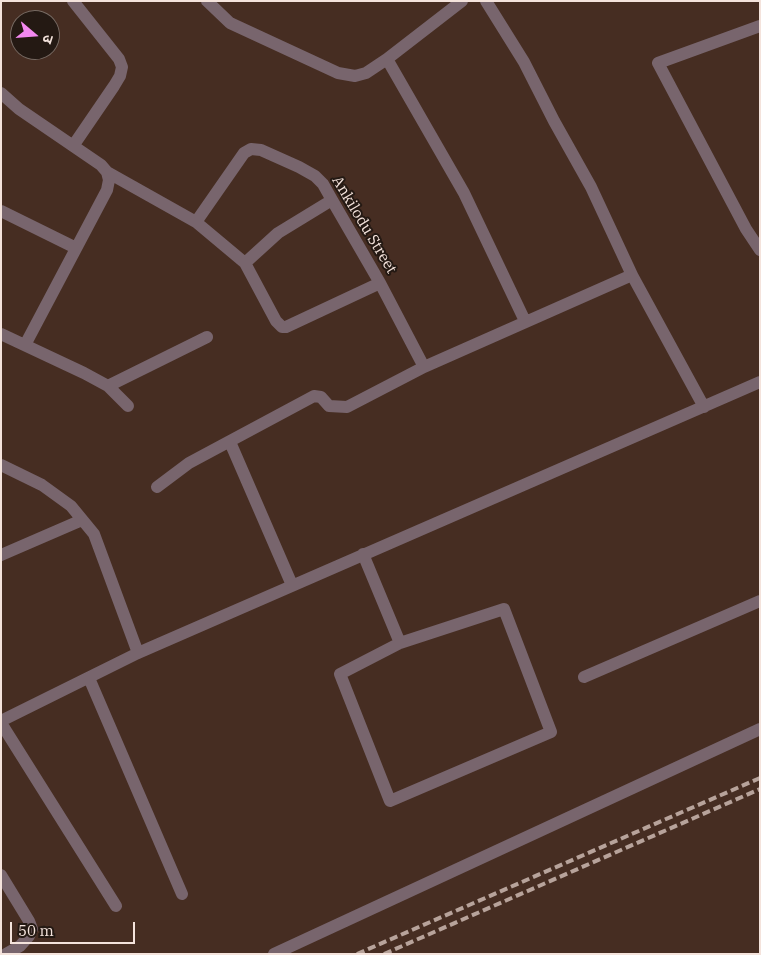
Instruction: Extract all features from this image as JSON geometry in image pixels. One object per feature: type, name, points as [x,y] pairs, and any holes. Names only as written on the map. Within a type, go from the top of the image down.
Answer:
[{"type":"street","points":[[73,1],[119,58],[122,68],[114,86],[73,146]]},
{"type":"street","points":[[206,1],[230,23],[338,73],[355,76],[366,73],[387,59],[462,1]]},
{"type":"street","points":[[486,1],[524,62],[591,187],[632,275],[704,407]]},
{"type":"street","points":[[760,26],[658,63],[746,229],[760,250]]},
{"type":"street","points":[[387,59],[464,193],[525,322]]},
{"type":"street","points":[[1,93],[20,109],[101,165],[107,172],[196,222],[245,263],[276,321],[282,327],[286,327],[380,284]]},
{"type":"street","name":"Ankilodu Street","points":[[196,222],[244,153],[251,149],[262,150],[299,166],[315,176],[323,184],[380,284],[424,367]]},
{"type":"street","points":[[24,345],[107,190],[109,180],[107,172]]},
{"type":"street","points":[[245,263],[278,233],[332,200]]},
{"type":"street","points":[[1,211],[76,248]]},
{"type":"street","points":[[157,487],[189,463],[314,396],[321,397],[329,406],[346,407],[424,367],[632,275]]},
{"type":"street","points":[[1,334],[108,386],[128,406]]},
{"type":"street","points":[[108,386],[207,337]]},
{"type":"street","points":[[116,906],[1,722],[138,653],[760,382]]},
{"type":"street","points":[[230,442],[292,585]]},
{"type":"street","points":[[1,465],[42,485],[71,506],[94,534],[138,653]]},
{"type":"street","points":[[1,555],[82,520]]},
{"type":"street","points":[[363,554],[400,643]]},
{"type":"street","points":[[584,677],[760,601]]},
{"type":"street","points":[[504,609],[551,732],[390,801],[340,674],[400,643],[504,609]]},
{"type":"street","points":[[88,678],[182,894]]},
{"type":"street","points":[[274,954],[760,729]]},
{"type":"street","points":[[1,876],[32,929],[29,936],[20,946],[6,954]]},
{"type":"railway","points":[[357,954],[760,778]]},
{"type":"railway","points":[[384,954],[760,789]]}]
